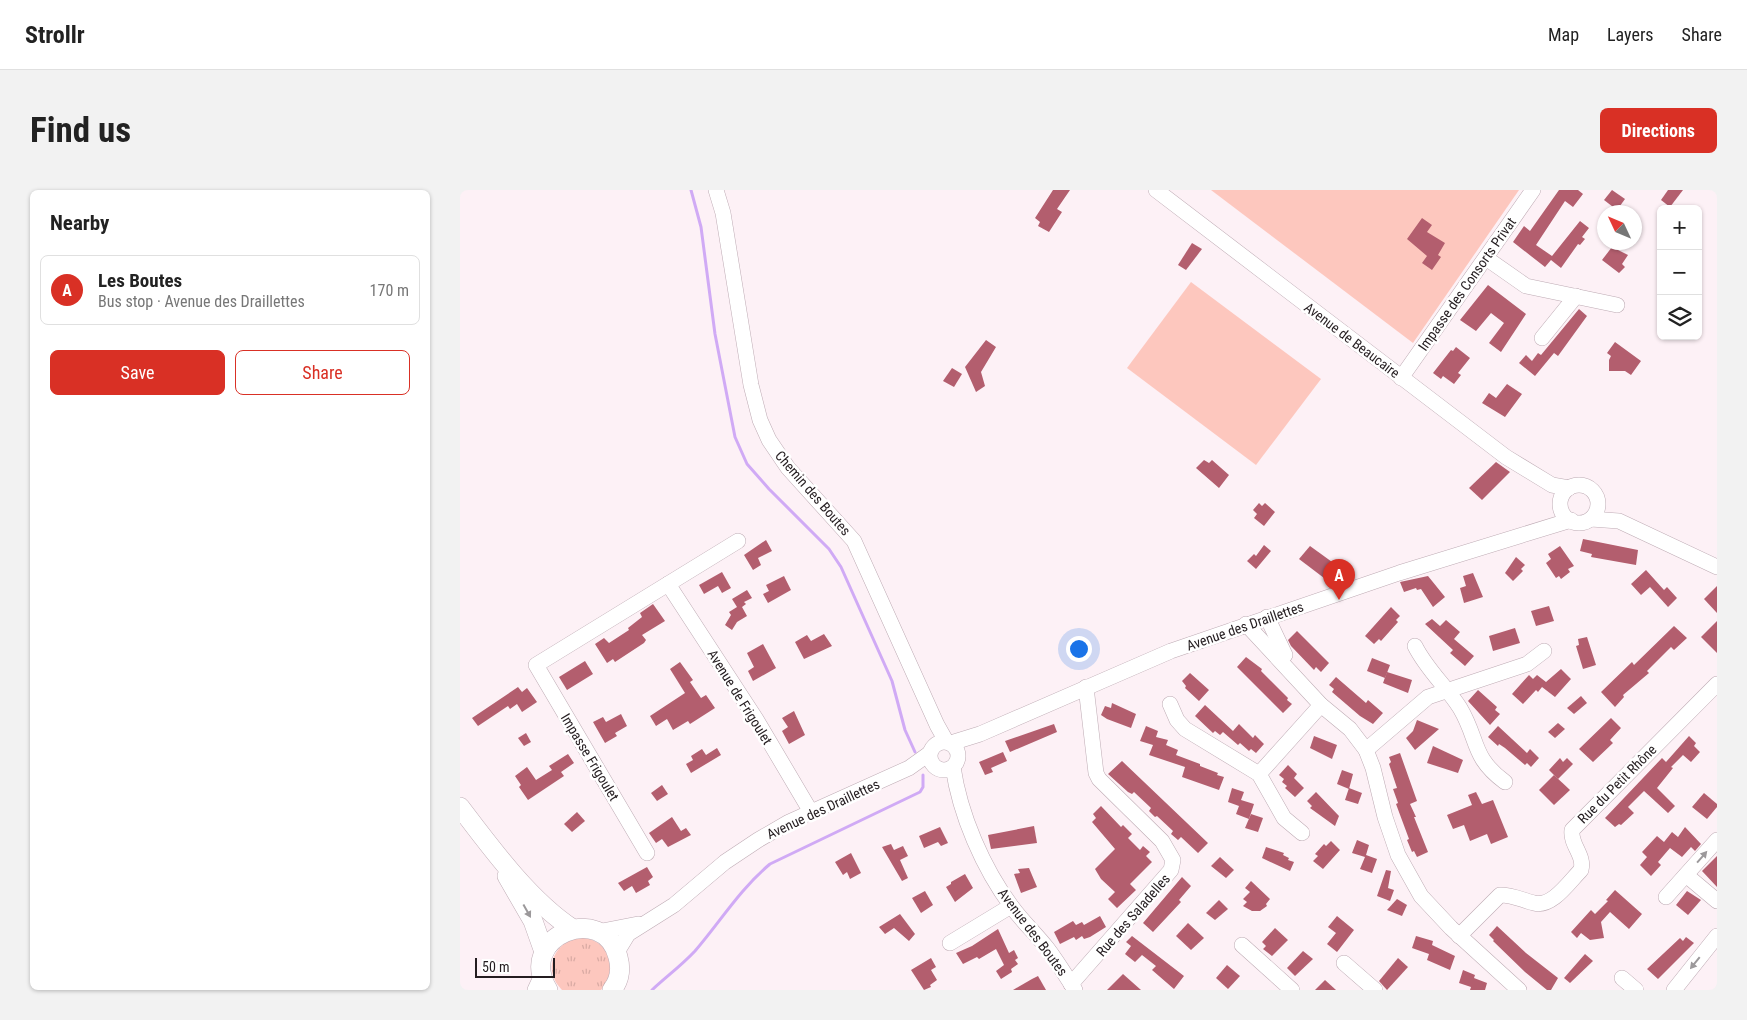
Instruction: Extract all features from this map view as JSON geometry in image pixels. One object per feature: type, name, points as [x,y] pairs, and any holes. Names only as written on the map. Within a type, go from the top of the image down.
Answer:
[{"type":"main road","points":[[460,807],[494,853],[532,921],[544,952],[542,985]]},
{"type":"main road","points":[[494,853],[554,915],[574,929]]},
{"type":"main road","points":[[544,952],[559,934],[574,929],[586,928],[597,932],[612,944],[617,952],[620,963],[619,975],[612,990]]},
{"type":"street","name":"Chemin des Boutes","points":[[716,190],[723,213],[751,385],[760,420],[769,440],[788,468],[854,540],[937,725],[944,754]]},
{"type":"street","name":"Avenue de Beaucaire","points":[[1156,190],[1506,457],[1552,485],[1569,488]]},
{"type":"street","name":"Impasse des Consorts Privat","points":[[1401,378],[1533,190]]},
{"type":"street","points":[[1486,258],[1526,286],[1617,305]]},
{"type":"street","points":[[1542,338],[1576,296]]},
{"type":"street","points":[[1552,485],[1564,510],[1581,523],[1591,519],[1619,521]]},
{"type":"street","points":[[1564,510],[1569,488],[1575,485],[1587,486],[1596,495],[1598,501],[1597,511],[1591,519]]},
{"type":"street","points":[[1598,501],[1619,521],[1717,567]]},
{"type":"street","name":"Avenue des Draillettes","points":[[617,952],[628,934],[642,923],[674,905],[725,862],[758,840],[811,812],[908,768],[944,754],[980,734],[1171,651],[1303,605],[1545,527],[1564,510]]},
{"type":"street","points":[[668,584],[738,540]]},
{"type":"street","name":"Impasse Frigoulet","points":[[647,853],[536,668],[540,661],[668,584]]},
{"type":"street","name":"Avenue de Frigoulet","points":[[668,584],[756,719],[811,812]]},
{"type":"street","points":[[1279,645],[1279,633],[1284,624],[1303,605]]},
{"type":"street","points":[[1267,617],[1279,645],[1300,680]]},
{"type":"street","points":[[1246,624],[1300,680],[1321,705],[1350,729],[1366,750],[1373,768],[1385,817],[1406,870],[1421,896],[1459,936],[1519,990]]},
{"type":"street","points":[[1415,646],[1423,664],[1460,708],[1485,765],[1505,782]]},
{"type":"street","points":[[1366,750],[1422,701],[1527,664],[1544,651]]},
{"type":"street","name":"Rue du Petit Rhône","points":[[1459,936],[1500,895],[1511,895],[1542,904],[1551,901],[1581,870],[1582,864],[1571,838],[1572,830],[1717,684]]},
{"type":"street","name":"Rue des Saladelles","points":[[1073,987],[1171,870],[1172,860],[1162,841],[1099,779],[1096,773],[1086,687]]},
{"type":"street","points":[[1170,704],[1177,720],[1185,729],[1259,774],[1284,818],[1302,832]]},
{"type":"street","points":[[1259,774],[1321,705]]},
{"type":"street","name":"Avenue des Boutes","points":[[944,754],[975,839],[1011,906],[1047,948],[1073,987]]},
{"type":"street","points":[[1666,897],[1717,840]]},
{"type":"street","points":[[1686,875],[1717,901]]},
{"type":"street","points":[[950,943],[1011,906]]},
{"type":"street","name":"Avenue des Draillettes","points":[[597,932],[642,923]]},
{"type":"street","points":[[1674,990],[1717,936]]},
{"type":"street","points":[[1242,945],[1292,990]]},
{"type":"street","points":[[1344,963],[1375,990]]},
{"type":"street","points":[[1622,978],[1636,990]]},
{"type":"green space","points":[[1211,190],[1519,190],[1413,343]]},
{"type":"green space","points":[[1191,282],[1321,379],[1256,465],[1127,368]]},
{"type":"green space","points":[[576,937],[587,938],[596,942],[608,954],[610,972],[601,990],[562,990],[556,983],[552,967],[556,953],[561,946]]},
{"type":"building","points":[[1053,190],[1070,190],[1057,209],[1062,212],[1049,232],[1038,226],[1040,222],[1035,218]]},
{"type":"building","points":[[1559,190],[1578,190],[1583,194],[1573,207],[1565,201],[1536,245],[1552,256],[1580,221],[1589,228],[1582,237],[1585,239],[1580,245],[1578,244],[1561,268],[1551,260],[1545,267],[1513,242],[1524,226],[1530,231]]},
{"type":"building","points":[[1612,190],[1625,199],[1621,205],[1610,205],[1604,200]]},
{"type":"building","points":[[1668,190],[1683,190],[1672,205],[1667,205],[1661,200]]},
{"type":"building","points":[[1422,218],[1432,225],[1427,232],[1445,243],[1438,255],[1441,257],[1432,270],[1422,263],[1427,256],[1407,239]]},
{"type":"building","points":[[1192,243],[1202,249],[1186,270],[1178,265]]},
{"type":"building","points":[[1610,250],[1618,250],[1628,255],[1622,264],[1625,267],[1619,273],[1602,260]]},
{"type":"building","points":[[1488,285],[1526,314],[1501,352],[1489,343],[1504,323],[1491,313],[1476,331],[1460,320]]},
{"type":"building","points":[[1579,309],[1587,316],[1558,356],[1554,353],[1535,376],[1519,363],[1526,355],[1532,361],[1538,353],[1541,355]]},
{"type":"building","points":[[986,340],[996,347],[981,372],[985,386],[976,392],[965,367]]},
{"type":"building","points":[[1615,342],[1641,361],[1631,375],[1625,371],[1609,371],[1611,356],[1607,353]]},
{"type":"building","points":[[1456,347],[1470,358],[1458,373],[1461,375],[1454,384],[1443,376],[1441,379],[1433,373],[1451,350],[1453,351]]},
{"type":"building","points":[[952,368],[962,374],[954,387],[943,381]]},
{"type":"building","points":[[1507,384],[1522,394],[1505,417],[1482,403],[1489,393],[1496,398]]},
{"type":"building","points":[[1204,460],[1209,463],[1212,460],[1229,475],[1219,488],[1196,468]]},
{"type":"building","points":[[1496,462],[1510,472],[1482,500],[1469,488]]},
{"type":"building","points":[[1259,503],[1262,506],[1265,503],[1275,512],[1264,526],[1254,518],[1257,514],[1253,510]]},
{"type":"building","points":[[1583,539],[1638,550],[1636,565],[1591,557],[1592,554],[1580,551]]},
{"type":"building","points":[[766,540],[772,551],[758,558],[761,565],[753,570],[744,555]]},
{"type":"building","points":[[1264,545],[1271,551],[1256,569],[1247,561],[1254,554],[1256,556]]},
{"type":"building","points":[[1310,546],[1339,567],[1328,581],[1299,559]]},
{"type":"building","points":[[1560,546],[1574,566],[1568,569],[1570,572],[1561,579],[1559,576],[1556,578],[1546,563],[1551,559],[1548,554]]},
{"type":"building","points":[[1516,557],[1525,565],[1521,569],[1523,571],[1513,581],[1505,573]]},
{"type":"building","points":[[1646,570],[1664,590],[1667,587],[1677,598],[1668,607],[1650,587],[1641,595],[1631,584]]},
{"type":"building","points":[[722,572],[731,588],[722,593],[718,586],[704,594],[699,585]]},
{"type":"building","points":[[1473,573],[1483,597],[1464,603],[1460,588],[1466,586],[1463,576]]},
{"type":"building","points":[[784,576],[791,590],[768,603],[763,594],[769,591],[766,585]]},
{"type":"building","points":[[1428,576],[1445,597],[1433,607],[1421,589],[1417,590],[1416,588],[1404,592],[1400,582]]},
{"type":"building","points":[[1717,586],[1717,613],[1704,599]]},
{"type":"building","points":[[747,590],[752,598],[744,602],[746,604],[742,607],[747,616],[737,622],[732,630],[725,625],[731,615],[729,612],[737,607],[732,599]]},
{"type":"building","points":[[653,604],[665,621],[642,635],[646,640],[644,643],[615,662],[613,659],[607,663],[595,644],[604,638],[609,643],[629,630],[628,628],[642,617],[640,613]]},
{"type":"building","points":[[1549,606],[1554,621],[1536,626],[1531,611]]},
{"type":"building","points":[[1391,607],[1400,616],[1396,620],[1398,622],[1381,641],[1379,639],[1374,644],[1365,636]]},
{"type":"building","points":[[1432,619],[1440,626],[1446,620],[1460,632],[1454,639],[1474,656],[1465,666],[1450,653],[1453,650],[1425,624]]},
{"type":"building","points":[[1717,621],[1717,653],[1701,637]]},
{"type":"building","points":[[1674,626],[1687,638],[1674,650],[1671,647],[1647,671],[1649,673],[1623,695],[1624,697],[1615,707],[1601,692],[1632,662],[1634,665]]},
{"type":"building","points":[[1515,628],[1520,643],[1493,651],[1489,636]]},
{"type":"building","points":[[1297,631],[1329,663],[1321,672],[1316,667],[1314,670],[1291,646],[1288,640]]},
{"type":"building","points":[[824,634],[832,646],[804,659],[795,642],[807,635],[811,641]]},
{"type":"building","points":[[1587,637],[1596,665],[1583,669],[1576,646],[1579,645],[1578,639]]},
{"type":"building","points":[[763,644],[776,668],[753,681],[748,671],[754,667],[747,653]]},
{"type":"building","points":[[1246,657],[1262,669],[1261,671],[1292,704],[1283,713],[1237,667]]},
{"type":"building","points":[[1372,658],[1390,665],[1385,678],[1367,671]]},
{"type":"building","points":[[585,661],[593,674],[567,690],[559,677]]},
{"type":"building","points":[[680,662],[693,680],[690,682],[701,698],[706,695],[715,708],[690,724],[688,721],[673,730],[667,719],[656,726],[650,716],[685,693],[670,669]]},
{"type":"building","points":[[1561,669],[1571,679],[1555,697],[1542,687],[1538,692],[1536,690],[1523,704],[1512,694],[1529,675],[1533,679],[1537,675],[1546,682]]},
{"type":"building","points":[[1387,672],[1412,680],[1408,693],[1383,683]]},
{"type":"building","points":[[1190,673],[1209,690],[1199,701],[1185,688],[1186,686],[1182,681]]},
{"type":"building","points":[[1336,677],[1366,703],[1368,700],[1383,713],[1373,724],[1360,716],[1332,692],[1334,689],[1329,685]]},
{"type":"building","points":[[518,687],[522,692],[527,688],[537,702],[522,712],[517,704],[510,709],[508,706],[478,726],[472,718]]},
{"type":"building","points":[[1478,690],[1497,707],[1495,710],[1500,714],[1490,725],[1468,701]]},
{"type":"building","points":[[1581,696],[1587,703],[1574,714],[1567,708]]},
{"type":"building","points":[[1112,703],[1136,714],[1131,728],[1101,715],[1105,706],[1111,708]]},
{"type":"building","points":[[1205,705],[1233,731],[1239,724],[1253,738],[1255,735],[1264,744],[1256,753],[1251,749],[1249,751],[1240,743],[1238,745],[1223,732],[1220,735],[1215,731],[1213,733],[1195,716]]},
{"type":"building","points":[[794,711],[805,735],[789,744],[782,731],[788,727],[782,718]]},
{"type":"building","points":[[621,714],[627,726],[615,733],[617,736],[605,743],[593,722],[603,717],[606,722]]},
{"type":"building","points":[[1611,718],[1621,728],[1610,740],[1613,743],[1593,762],[1579,749]]},
{"type":"building","points":[[1417,720],[1439,729],[1415,750],[1406,738],[1413,731]]},
{"type":"building","points":[[1558,723],[1565,729],[1555,738],[1548,732]]},
{"type":"building","points":[[1054,724],[1057,732],[1010,752],[1005,741]]},
{"type":"building","points":[[1146,726],[1158,731],[1156,737],[1168,740],[1166,745],[1178,750],[1176,755],[1200,764],[1200,766],[1224,777],[1219,790],[1182,777],[1185,767],[1149,755],[1153,745],[1140,741]]},
{"type":"building","points":[[1498,726],[1527,753],[1530,749],[1539,758],[1531,767],[1527,763],[1525,765],[1488,737]]},
{"type":"building","points":[[526,733],[531,742],[524,746],[518,738]]},
{"type":"building","points":[[1314,736],[1337,745],[1332,759],[1310,748]]},
{"type":"building","points":[[1689,736],[1696,743],[1694,746],[1700,752],[1691,762],[1683,755],[1671,767],[1673,768],[1657,788],[1675,806],[1668,813],[1644,791],[1628,807],[1634,813],[1621,825],[1619,824],[1615,827],[1605,818],[1662,758],[1666,762]]},
{"type":"building","points":[[1433,746],[1463,760],[1458,773],[1427,763]]},
{"type":"building","points":[[717,748],[721,755],[691,773],[686,764],[693,760],[691,756],[702,749],[706,755]]},
{"type":"building","points":[[1003,752],[1007,761],[991,768],[993,772],[985,775],[979,762]]},
{"type":"building","points":[[1400,753],[1417,801],[1410,804],[1428,852],[1417,857],[1414,851],[1412,852],[1407,840],[1409,839],[1396,804],[1398,803],[1393,789],[1397,788],[1389,764],[1391,762],[1389,757]]},
{"type":"building","points":[[568,754],[574,763],[561,772],[564,776],[528,800],[519,787],[521,785],[515,776],[527,767],[536,780],[552,770],[549,766]]},
{"type":"building","points":[[1560,758],[1563,762],[1567,758],[1573,764],[1558,779],[1549,770]]},
{"type":"building","points":[[1122,761],[1208,843],[1198,853],[1181,837],[1178,840],[1171,834],[1173,831],[1149,811],[1151,808],[1134,792],[1132,794],[1128,792],[1108,774]]},
{"type":"building","points":[[1288,765],[1297,774],[1294,778],[1304,788],[1295,797],[1285,788],[1287,786],[1282,782],[1284,779],[1279,775]]},
{"type":"building","points":[[1342,770],[1353,774],[1349,789],[1337,784]]},
{"type":"building","points":[[1554,775],[1570,790],[1554,805],[1539,790]]},
{"type":"building","points":[[662,785],[668,794],[657,801],[651,793]]},
{"type":"building","points":[[1232,788],[1244,792],[1241,800],[1254,804],[1249,819],[1236,814],[1239,806],[1228,802]]},
{"type":"building","points":[[1349,788],[1362,793],[1358,804],[1345,800]]},
{"type":"building","points":[[1316,792],[1339,816],[1335,826],[1310,808],[1312,806],[1307,801]]},
{"type":"building","points":[[1476,792],[1482,804],[1493,800],[1508,837],[1491,844],[1487,834],[1470,841],[1464,825],[1453,829],[1447,815],[1472,805],[1468,795]]},
{"type":"building","points":[[1704,793],[1717,804],[1717,807],[1707,819],[1692,807]]},
{"type":"building","points":[[1101,806],[1121,827],[1123,825],[1132,834],[1128,838],[1140,850],[1143,846],[1150,852],[1146,856],[1152,862],[1130,884],[1136,890],[1117,908],[1108,899],[1115,892],[1101,879],[1095,869],[1115,849],[1092,822],[1096,818],[1093,814]]},
{"type":"building","points":[[577,812],[585,821],[572,832],[564,824]]},
{"type":"building","points":[[1251,814],[1263,818],[1258,832],[1245,828]]},
{"type":"building","points":[[672,817],[681,831],[686,828],[691,835],[668,847],[662,839],[656,843],[649,833]]},
{"type":"building","points":[[1034,826],[1037,843],[991,849],[988,835]]},
{"type":"building","points":[[940,827],[948,843],[941,846],[938,842],[924,848],[919,836]]},
{"type":"building","points":[[1685,827],[1701,844],[1695,851],[1691,847],[1682,857],[1670,848],[1658,862],[1661,865],[1651,876],[1640,865],[1647,857],[1642,852],[1657,836],[1664,842],[1672,832],[1678,837]]},
{"type":"building","points":[[1357,840],[1369,845],[1366,855],[1377,859],[1372,873],[1360,869],[1365,857],[1352,853]]},
{"type":"building","points":[[1331,841],[1340,850],[1323,869],[1313,861],[1318,856],[1315,854],[1324,844],[1326,846]]},
{"type":"building","points":[[891,844],[894,850],[903,846],[908,856],[900,860],[908,878],[902,881],[882,847]]},
{"type":"building","points":[[1266,847],[1284,853],[1283,855],[1289,858],[1288,860],[1294,862],[1290,871],[1262,858]]},
{"type":"building","points":[[851,853],[861,873],[850,879],[847,872],[843,875],[835,862]]},
{"type":"building","points":[[1717,856],[1717,887],[1702,871]]},
{"type":"building","points":[[1220,857],[1234,870],[1226,878],[1211,866]]},
{"type":"building","points":[[647,867],[653,877],[648,881],[650,885],[636,893],[632,886],[624,891],[618,883]]},
{"type":"building","points":[[1029,868],[1037,887],[1021,893],[1014,874],[1020,873],[1018,869]]},
{"type":"building","points":[[1386,870],[1391,871],[1388,888],[1394,890],[1390,901],[1377,896]]},
{"type":"building","points":[[965,874],[973,888],[955,902],[946,887]]},
{"type":"building","points":[[1182,877],[1191,886],[1179,900],[1181,902],[1153,932],[1143,923]]},
{"type":"building","points":[[1251,881],[1270,899],[1266,904],[1267,906],[1260,911],[1252,911],[1243,906],[1247,902],[1243,899],[1250,892],[1245,888]]},
{"type":"building","points":[[1615,890],[1642,914],[1629,929],[1610,912],[1601,922],[1604,938],[1590,940],[1581,933],[1577,938],[1571,932],[1591,910],[1595,914],[1608,901],[1606,900]]},
{"type":"building","points":[[925,891],[933,905],[921,913],[912,898]]},
{"type":"building","points":[[1687,891],[1701,900],[1688,915],[1676,905]]},
{"type":"building","points":[[1397,899],[1407,905],[1402,916],[1387,910]]},
{"type":"building","points":[[1219,900],[1228,909],[1215,920],[1206,913]]},
{"type":"building","points":[[900,914],[915,934],[909,941],[894,928],[885,934],[879,927]]},
{"type":"building","points":[[1100,916],[1106,927],[1090,937],[1084,939],[1082,936],[1076,940],[1074,937],[1060,944],[1054,932],[1073,921],[1076,925],[1082,922],[1084,925]]},
{"type":"building","points":[[1337,916],[1354,930],[1337,952],[1327,944],[1336,933],[1328,927]]},
{"type":"building","points":[[1188,923],[1204,938],[1191,950],[1176,936]]},
{"type":"building","points":[[1497,926],[1526,953],[1558,978],[1551,990],[1547,990],[1525,972],[1493,941],[1489,935]]},
{"type":"building","points":[[1275,928],[1288,940],[1272,956],[1263,949],[1266,946],[1262,942]]},
{"type":"building","points":[[998,929],[1009,953],[1014,950],[1018,958],[1015,960],[1018,964],[1011,969],[1012,972],[1001,979],[996,971],[1004,965],[996,949],[979,959],[977,957],[963,964],[956,953],[972,946]]},
{"type":"building","points":[[1132,936],[1184,976],[1174,989],[1152,970],[1156,966],[1142,955],[1135,962],[1125,954],[1131,946],[1126,942]]},
{"type":"building","points":[[1416,936],[1433,941],[1432,945],[1455,956],[1450,970],[1427,960],[1429,954],[1412,948]]},
{"type":"building","points":[[1686,937],[1694,943],[1658,979],[1647,969],[1680,938],[1683,941]]},
{"type":"building","points":[[1303,951],[1313,959],[1295,976],[1287,968]]},
{"type":"building","points":[[1585,954],[1593,961],[1570,983],[1564,978]]},
{"type":"building","points":[[931,958],[936,967],[931,970],[937,980],[930,985],[931,987],[924,990],[911,970]]},
{"type":"building","points":[[1398,958],[1408,967],[1387,990],[1379,981]]},
{"type":"building","points":[[1227,965],[1240,976],[1228,989],[1216,978]]},
{"type":"building","points":[[1463,970],[1475,975],[1474,978],[1487,983],[1485,990],[1470,990],[1471,987],[1459,983]]},
{"type":"building","points":[[1123,974],[1141,990],[1107,990]]},
{"type":"building","points":[[1038,976],[1046,990],[1013,990],[1032,979]]},
{"type":"building","points":[[1325,980],[1336,990],[1315,990]]},
{"type":"waterway","points":[[691,190],[701,227],[715,334],[735,437],[747,464],[769,489],[829,549],[841,567],[892,681],[905,730],[915,752]]},
{"type":"waterway","points":[[652,990],[695,951],[740,895],[770,864],[920,792],[923,787],[923,775]]},
{"type":"place","name":"Les Boutes","points":[[1339,600]]}]
